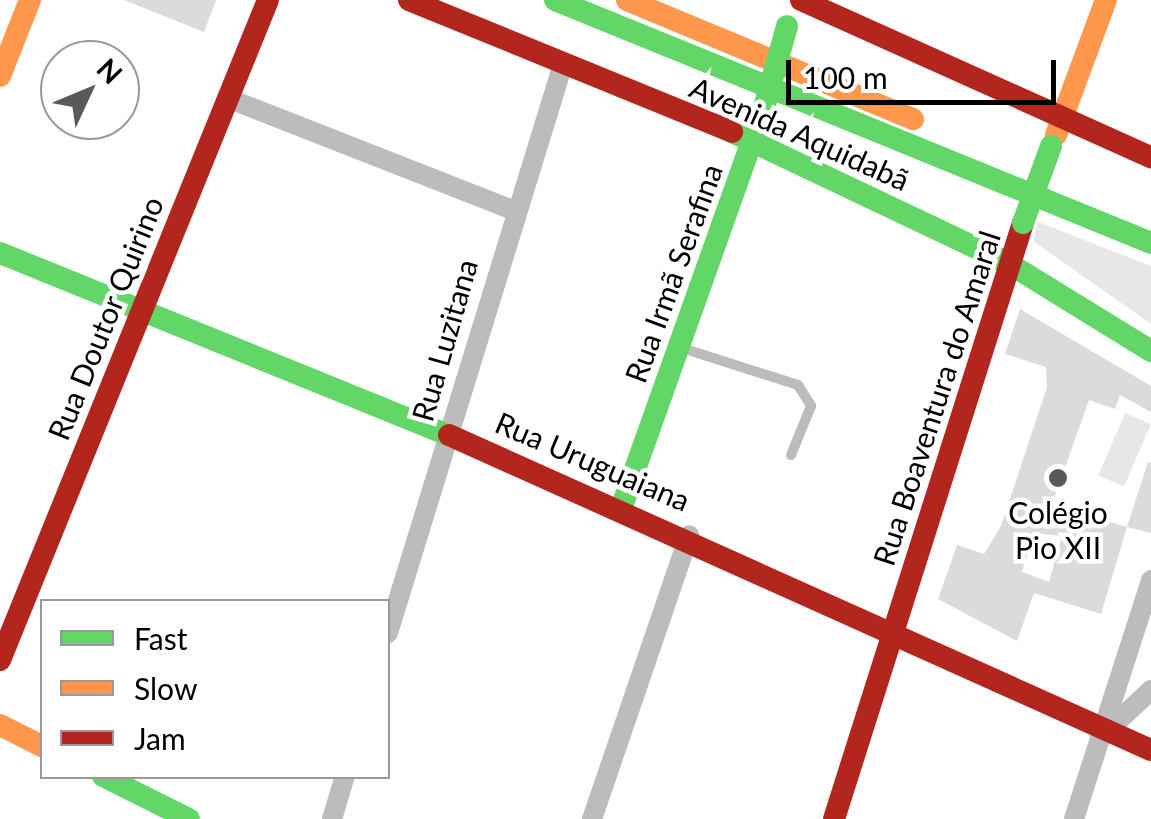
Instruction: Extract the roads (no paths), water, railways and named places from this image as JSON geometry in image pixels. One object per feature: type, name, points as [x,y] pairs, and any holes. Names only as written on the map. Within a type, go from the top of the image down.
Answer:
[{"type":"main road","points":[[0,76],[30,0]]},
{"type":"main road","name":"Rua Doutor Quirino","points":[[0,660],[268,0]]},
{"type":"main road","name":"Avenida Aquidabã","points":[[409,0],[427,4],[752,140],[1008,262],[1151,351]]},
{"type":"main road","points":[[554,0],[1151,244]]},
{"type":"main road","points":[[627,0],[1151,217]]},
{"type":"main road","points":[[797,0],[1062,121],[1151,157]]},
{"type":"main road","name":"Rua Irmã Serafina","points":[[622,506],[764,108],[797,0]]},
{"type":"main road","name":"Rua Boaventura do Amaral","points":[[834,819],[1008,262],[1106,0]]},
{"type":"main road","name":"Rua Uruguaiana","points":[[0,252],[622,506],[1103,734],[1151,750]]},
{"type":"main road","points":[[0,725],[40,745]]},
{"type":"main road","points":[[109,779],[188,819]]},
{"type":"street","name":"Rua Luzitana","points":[[390,627],[514,210],[563,64]]},
{"type":"street","points":[[227,98],[514,210]]},
{"type":"street","points":[[592,819],[689,535]]},
{"type":"street","points":[[1074,819],[1151,580]]},
{"type":"street","points":[[1103,734],[1151,690]]},
{"type":"street","points":[[332,819],[344,779]]},
{"type":"lane","points":[[679,347],[798,384],[811,406],[791,455]]},
{"type":"place","name":"Colégio Pio XII","points":[[1058,478]]}]
